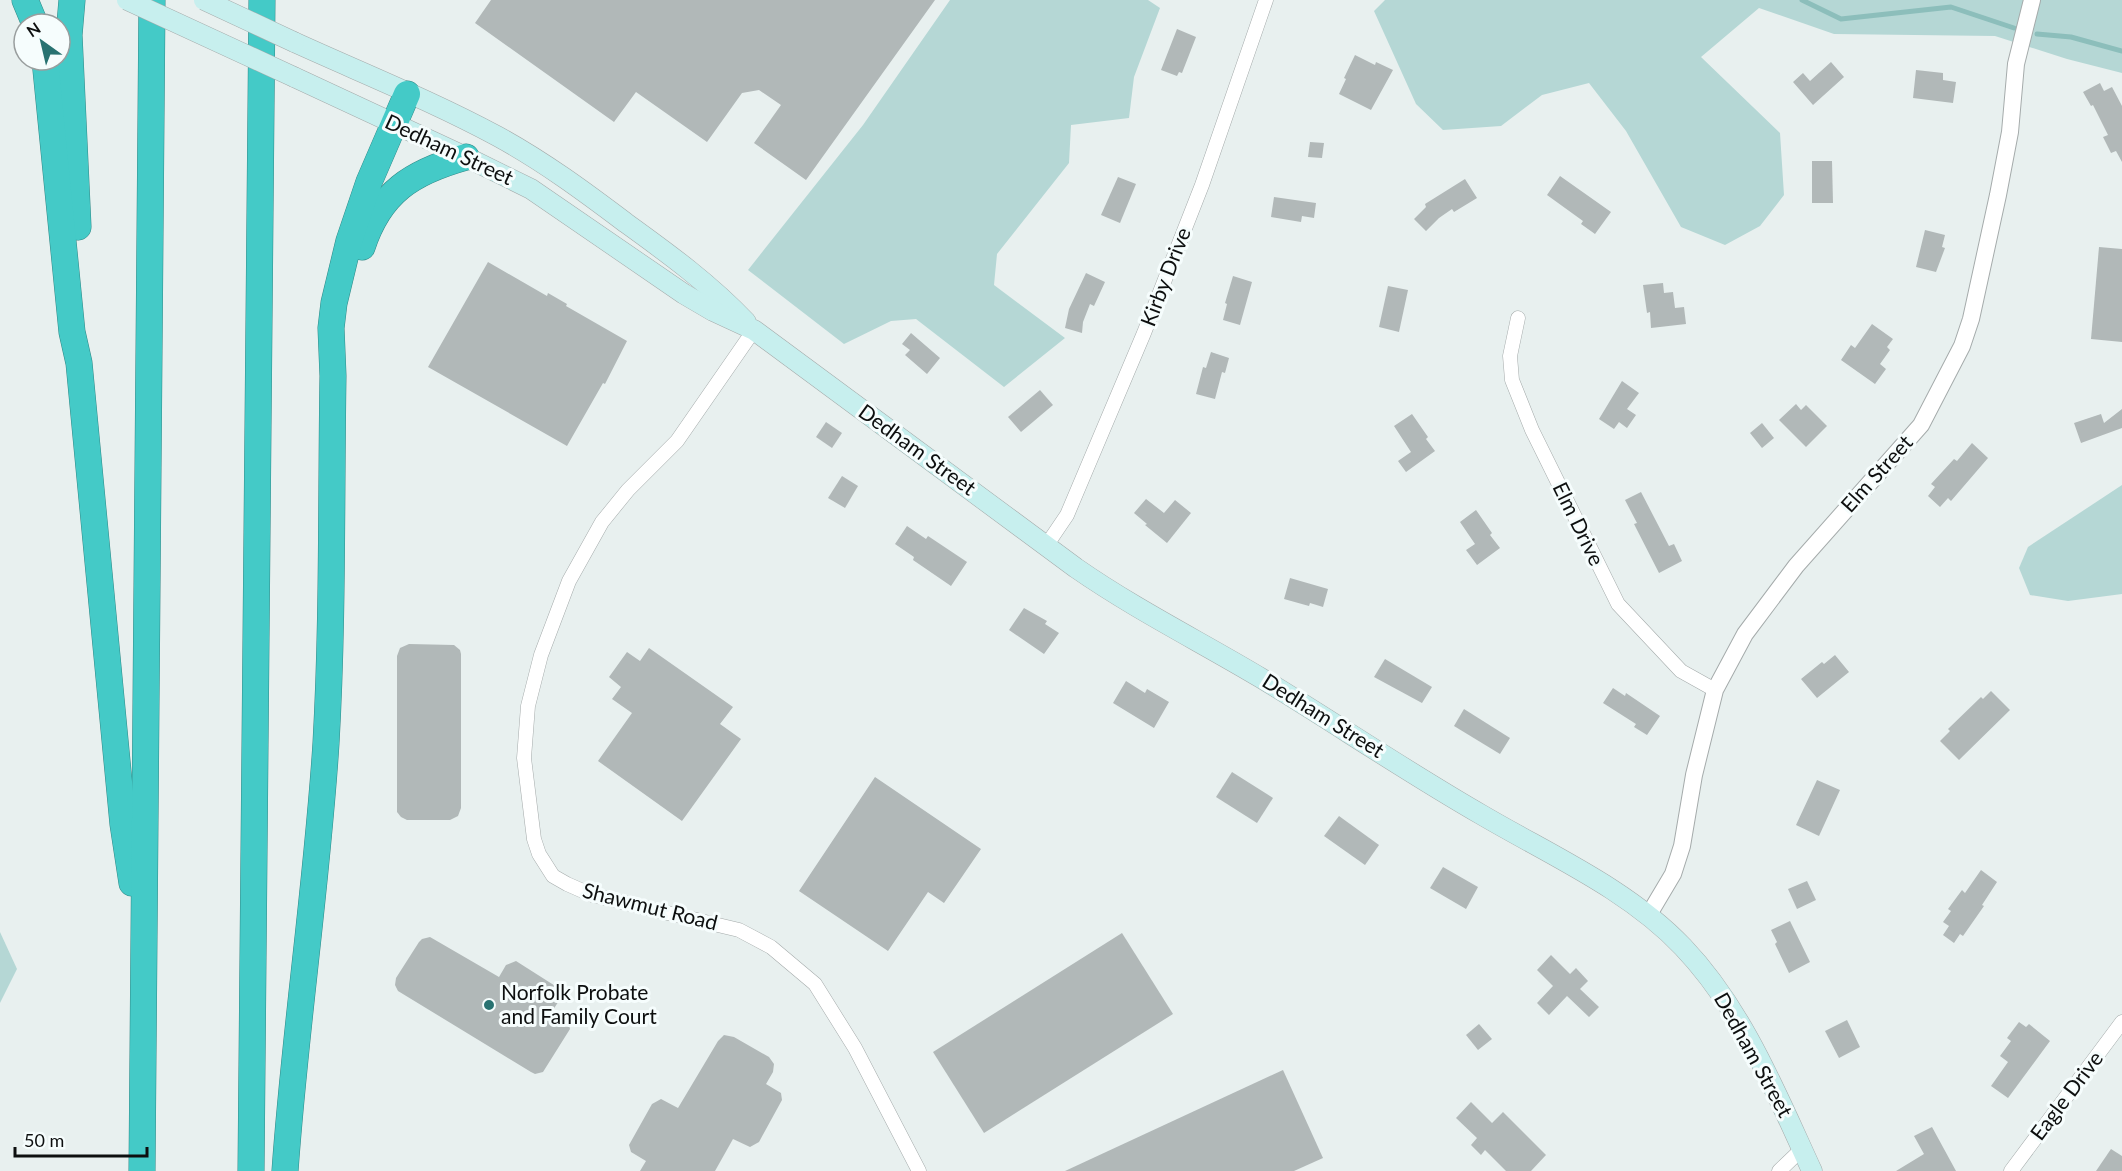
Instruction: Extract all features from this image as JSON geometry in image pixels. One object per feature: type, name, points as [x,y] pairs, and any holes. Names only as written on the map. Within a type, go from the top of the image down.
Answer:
[{"type":"highway","points":[[72,0],[70,47],[82,330],[80,363],[123,824],[144,957]]},
{"type":"highway","points":[[142,1171],[152,0]]},
{"type":"highway","points":[[251,1171],[262,0]]},
{"type":"highway","points":[[46,72],[72,332],[80,363]]},
{"type":"highway","points":[[285,1171],[300,1004],[315,889],[326,741],[333,376],[331,328],[341,273],[358,211],[407,94]]},
{"type":"highway","points":[[333,376],[363,245],[378,212],[394,192],[414,176],[466,157]]},
{"type":"main road","name":"Dedham Street","points":[[127,0],[531,189],[684,294],[707,308],[754,330]]},
{"type":"main road","name":"Dedham Street","points":[[204,0],[484,130],[524,151],[555,171],[702,279],[754,330],[1117,596],[1259,677],[1479,814],[1598,882],[1648,916],[1682,946],[1717,990],[1756,1053],[1812,1171]]},
{"type":"street","name":"Kirby Drive","points":[[1046,546],[1067,515],[1144,333],[1202,185],[1266,0]]},
{"type":"street","name":"Elm Street","points":[[1648,916],[1673,874],[1682,846],[1694,775],[1715,690],[1746,634],[1790,574],[1852,500],[1886,466],[1921,425],[1962,346],[1971,319],[1998,195],[2010,132],[2016,64],[2032,0]]},
{"type":"street","name":"Elm Drive","points":[[1518,318],[1510,356],[1512,381],[1532,430],[1618,604],[1681,671],[1715,690]]},
{"type":"street","name":"Shawmut Road","points":[[754,330],[677,441],[628,490],[602,522],[569,581],[541,655],[528,706],[524,758],[534,839],[538,854],[553,876],[567,884],[592,895],[739,930],[771,947],[815,984],[855,1048],[919,1171]]},
{"type":"street","name":"Eagle Drive","points":[[2011,1171],[2122,1022]]},
{"type":"street","points":[[1779,1171],[1802,1149]]},
{"type":"shaded area","points":[[950,0],[1148,0],[1160,8],[1134,77],[1129,118],[1071,125],[1069,163],[997,254],[994,285],[1065,338],[1004,387],[916,319],[891,321],[844,344],[748,270],[863,125]]},
{"type":"shaded area","points":[[1385,0],[2122,0],[2122,73],[2067,59],[1995,36],[1834,34],[1759,8],[1701,57],[1780,133],[1784,195],[1760,226],[1725,245],[1681,227],[1626,131],[1589,83],[1542,95],[1501,126],[1443,130],[1416,104],[1374,11]]},
{"type":"shaded area","points":[[2122,485],[2122,594],[2068,601],[2030,595],[2019,568],[2028,547]]},
{"type":"shaded area","points":[[0,932],[17,969],[0,1003]]},
{"type":"building","points":[[491,0],[935,0],[806,180],[754,143],[781,105],[759,90],[742,93],[707,142],[636,92],[614,122],[475,23]]},
{"type":"building","points":[[1177,29],[1196,37],[1182,73],[1179,72],[1177,76],[1161,70]]},
{"type":"building","points":[[1355,55],[1375,65],[1376,62],[1393,70],[1371,110],[1339,94]]},
{"type":"building","points":[[1831,62],[1844,77],[1813,105],[1793,82],[1803,73],[1810,81]]},
{"type":"building","points":[[1916,70],[1943,73],[1943,80],[1956,82],[1953,103],[1913,98]]},
{"type":"building","points":[[2100,83],[2104,91],[2112,87],[2122,106],[2122,162],[2116,151],[2111,153],[2103,137],[2108,135],[2093,105],[2091,106],[2083,92]]},
{"type":"building","points":[[1310,142],[1324,143],[1322,158],[1308,157]]},
{"type":"building","points":[[1812,161],[1832,161],[1833,203],[1812,203]]},
{"type":"building","points":[[1560,176],[1611,212],[1595,234],[1581,224],[1583,221],[1547,195]]},
{"type":"building","points":[[1118,177],[1136,184],[1120,223],[1101,215]]},
{"type":"building","points":[[1465,179],[1477,198],[1454,212],[1452,209],[1426,231],[1414,219],[1426,207],[1425,204]]},
{"type":"building","points":[[1274,197],[1316,203],[1314,218],[1302,216],[1301,222],[1271,217]]},
{"type":"building","points":[[1925,230],[1945,235],[1942,247],[1945,248],[1936,272],[1916,267]]},
{"type":"building","points":[[2099,247],[2122,249],[2122,342],[2091,339]]},
{"type":"building","points":[[488,262],[547,296],[548,293],[627,341],[605,384],[603,383],[567,446],[428,367]]},
{"type":"building","points":[[1086,273],[1105,282],[1094,306],[1090,304],[1083,322],[1082,333],[1065,328],[1069,309]]},
{"type":"building","points":[[1233,276],[1252,282],[1240,325],[1223,320],[1227,304],[1225,303]]},
{"type":"building","points":[[1663,283],[1664,293],[1673,292],[1675,308],[1684,307],[1686,324],[1651,328],[1650,312],[1647,313],[1643,285]]},
{"type":"building","points":[[1388,286],[1408,290],[1399,332],[1379,327]]},
{"type":"building","points":[[1872,324],[1893,339],[1887,347],[1890,350],[1880,364],[1886,369],[1875,384],[1841,360],[1851,345],[1855,348]]},
{"type":"building","points":[[911,333],[940,358],[927,374],[905,355],[910,350],[902,344]]},
{"type":"building","points":[[1211,352],[1229,358],[1225,373],[1222,372],[1215,399],[1196,394],[1203,367],[1206,368]]},
{"type":"building","points":[[1622,381],[1639,393],[1627,409],[1636,415],[1627,428],[1619,422],[1614,429],[1599,419]]},
{"type":"building","points":[[1040,390],[1053,405],[1021,432],[1008,417]]},
{"type":"building","points":[[1796,404],[1801,410],[1806,405],[1827,426],[1806,447],[1779,420]]},
{"type":"building","points":[[2122,409],[2122,428],[2081,443],[2074,423],[2101,414],[2104,423]]},
{"type":"building","points":[[1412,414],[1435,451],[1406,472],[1398,461],[1411,452],[1394,426]]},
{"type":"building","points":[[826,422],[842,433],[832,448],[816,437]]},
{"type":"building","points":[[1762,423],[1774,438],[1762,448],[1750,433]]},
{"type":"building","points":[[1972,443],[1988,458],[1951,501],[1948,498],[1940,507],[1928,496],[1935,487],[1931,484],[1954,459],[1957,461]]},
{"type":"building","points":[[842,476],[858,486],[845,508],[828,498]]},
{"type":"building","points":[[1641,492],[1669,546],[1674,544],[1682,561],[1659,573],[1634,524],[1637,523],[1625,500]]},
{"type":"building","points":[[1146,499],[1164,513],[1175,500],[1191,513],[1167,543],[1134,513]]},
{"type":"building","points":[[1476,510],[1500,548],[1477,565],[1466,550],[1475,544],[1460,522]]},
{"type":"building","points":[[907,526],[926,539],[928,536],[967,562],[951,586],[913,560],[914,557],[895,544]]},
{"type":"building","points":[[1290,578],[1328,589],[1323,607],[1310,603],[1309,606],[1284,599]]},
{"type":"building","points":[[1024,608],[1047,621],[1045,624],[1059,633],[1044,654],[1009,630]]},
{"type":"building","points":[[409,644],[454,645],[461,654],[461,808],[458,816],[450,820],[407,820],[397,812],[397,656],[400,648]]},
{"type":"building","points":[[649,648],[733,707],[720,724],[741,739],[682,821],[598,761],[632,713],[612,699],[621,687],[609,677],[627,652],[640,661]]},
{"type":"building","points":[[1835,655],[1849,672],[1817,698],[1801,679]]},
{"type":"building","points":[[1385,659],[1432,687],[1422,703],[1374,677]]},
{"type":"building","points":[[1126,681],[1145,693],[1147,689],[1169,702],[1154,728],[1113,703]]},
{"type":"building","points":[[1613,688],[1625,696],[1626,693],[1660,716],[1647,735],[1634,727],[1636,724],[1603,703]]},
{"type":"building","points":[[1991,691],[2010,710],[1959,760],[1940,741],[1950,731],[1948,729],[1981,697],[1983,699]]},
{"type":"building","points":[[1464,709],[1510,738],[1500,754],[1454,726]]},
{"type":"building","points":[[1232,772],[1273,798],[1257,823],[1216,797]]},
{"type":"building","points":[[875,777],[981,849],[944,903],[928,892],[888,951],[799,891]]},
{"type":"building","points":[[1817,780],[1840,790],[1819,836],[1796,825]]},
{"type":"building","points":[[1339,816],[1379,845],[1365,865],[1324,836]]},
{"type":"building","points":[[1443,867],[1478,887],[1466,909],[1430,888]]},
{"type":"building","points":[[1981,870],[1997,882],[1963,936],[1960,934],[1954,943],[1943,935],[1949,926],[1943,922],[1951,911],[1948,909],[1962,890],[1965,893]]},
{"type":"building","points":[[1807,881],[1816,900],[1797,909],[1788,889]]},
{"type":"building","points":[[1790,921],[1810,962],[1789,973],[1771,930]]},
{"type":"building","points":[[1122,933],[1173,1014],[984,1133],[933,1052]]},
{"type":"building","name":"Norfolk Probate and Family Court","points":[[430,937],[499,977],[506,965],[516,961],[560,989],[562,996],[553,1010],[568,1021],[570,1029],[543,1072],[535,1074],[531,1072],[398,991],[395,985],[396,978],[419,942]]},
{"type":"building","points":[[1551,955],[1570,974],[1576,968],[1588,981],[1580,989],[1599,1007],[1589,1017],[1567,996],[1549,1015],[1537,1003],[1553,986],[1537,970]]},
{"type":"building","points":[[1847,1020],[1860,1047],[1839,1058],[1825,1031]]},
{"type":"building","points":[[2019,1022],[2026,1027],[2029,1024],[2050,1041],[2008,1098],[1991,1086],[2008,1062],[2000,1056],[2011,1041],[2007,1038]]},
{"type":"building","points":[[1479,1024],[1492,1039],[1478,1050],[1466,1035]]},
{"type":"building","points":[[724,1035],[734,1037],[769,1057],[774,1064],[773,1072],[766,1084],[781,1093],[782,1100],[759,1142],[750,1147],[733,1139],[715,1171],[640,1171],[646,1161],[631,1152],[629,1145],[652,1104],[661,1099],[678,1108],[718,1041]]},
{"type":"building","points":[[1283,1070],[1323,1158],[1294,1171],[1065,1171]]},
{"type":"building","points":[[1471,1102],[1492,1123],[1503,1112],[1546,1155],[1531,1171],[1506,1171],[1485,1150],[1481,1155],[1471,1145],[1477,1138],[1456,1118]]},
{"type":"building","points":[[1932,1127],[1956,1171],[1896,1171],[1924,1154],[1914,1136]]},
{"type":"building","points":[[2111,1149],[2122,1156],[2122,1171],[2096,1171]]},
{"type":"waterway","points":[[1802,0],[1841,19],[1951,7],[2014,28]]},
{"type":"waterway","points":[[2037,34],[2071,37],[2122,51]]},
{"type":"place","name":"Norfolk Probate and Family Court","points":[[489,1005]]}]
